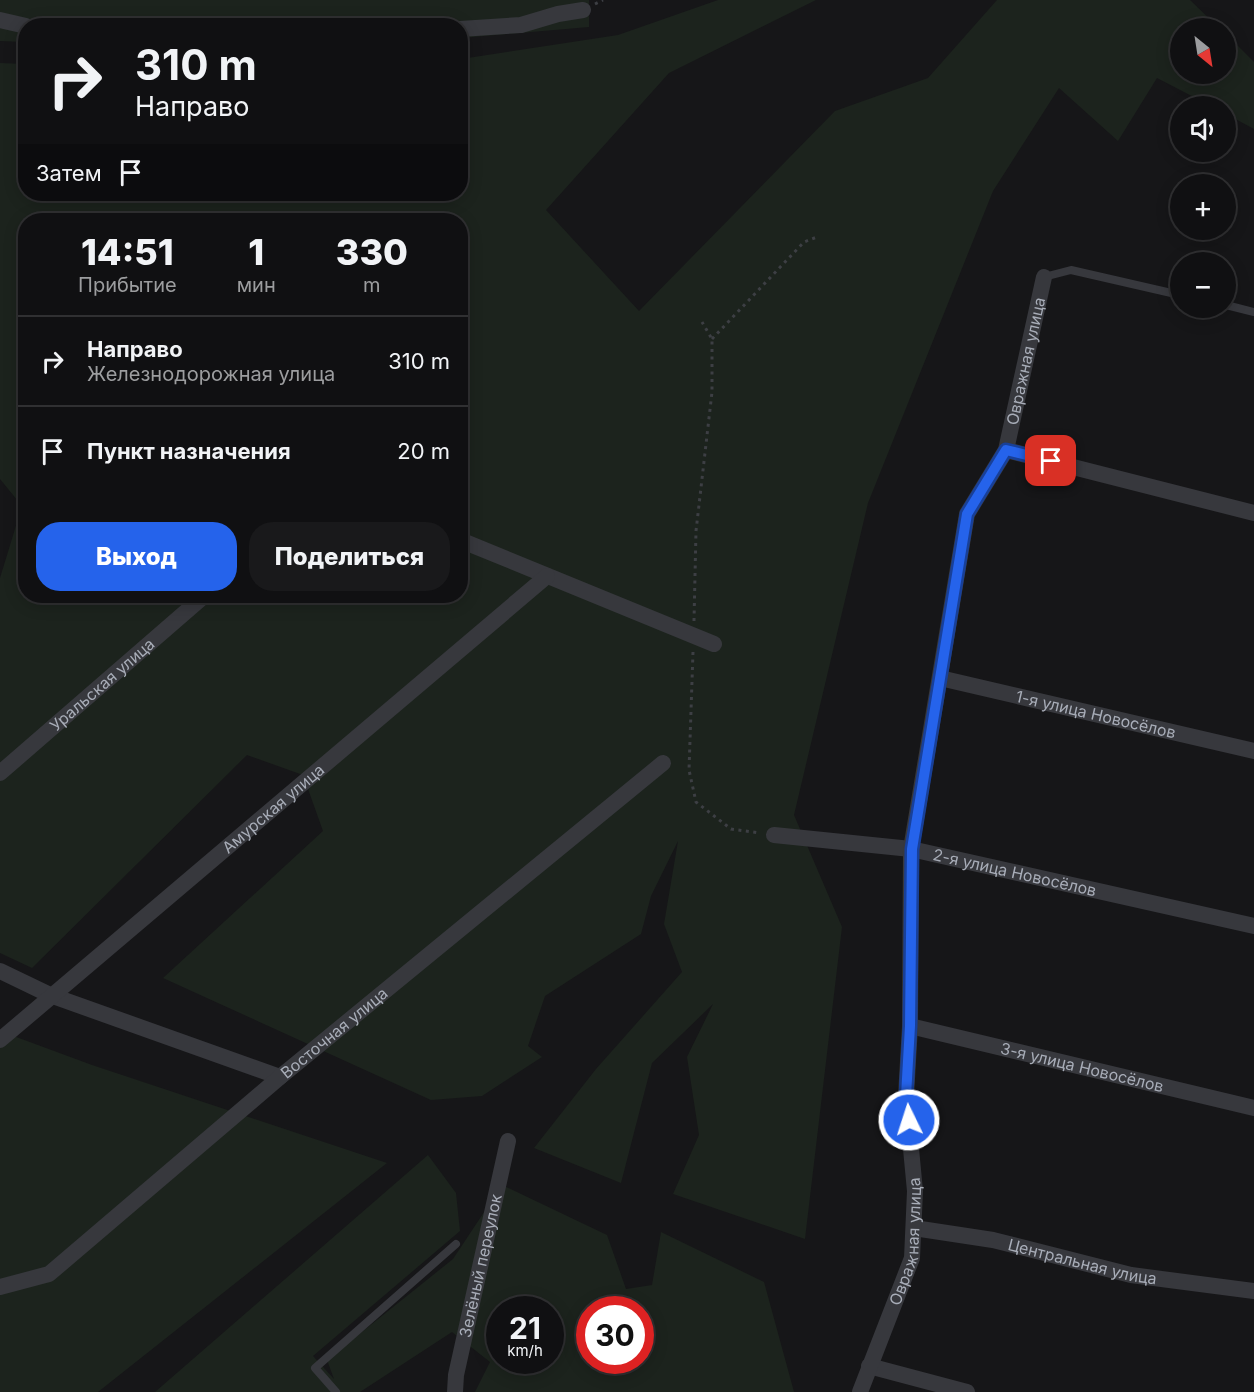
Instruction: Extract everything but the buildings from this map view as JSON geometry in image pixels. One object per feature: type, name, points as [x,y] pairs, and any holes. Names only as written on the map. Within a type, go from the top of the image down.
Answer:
[{"type":"street","points":[[468,28],[521,25],[583,10]]},
{"type":"street","points":[[0,20],[18,24]]},
{"type":"street","name":"Овражная улица","points":[[860,1392],[912,1258],[915,1191],[906,1096],[910,1026],[912,849],[967,514],[1006,450],[1044,277]]},
{"type":"street","points":[[1006,450],[1254,513]]},
{"type":"street","points":[[468,543],[714,644]]},
{"type":"street","name":"Амурская улица","points":[[0,1040],[50,995],[547,576]]},
{"type":"street","name":"Уральская улица","points":[[0,773],[196,603]]},
{"type":"street","name":"1-я улица Новосёлов","points":[[940,678],[1254,751]]},
{"type":"street","name":"Восточная улица","points":[[0,1287],[49,1274],[280,1077],[663,763]]},
{"type":"street","name":"2-я улица Новосёлов","points":[[774,835],[912,849],[1254,926]]},
{"type":"street","points":[[0,971],[50,995],[280,1077]]},
{"type":"street","name":"3-я улица Новосёлов","points":[[910,1026],[1254,1108]]},
{"type":"street","name":"Зелёный переулок","points":[[455,1392],[456,1375],[508,1141]]},
{"type":"street","name":"Центральная улица","points":[[914,1228],[993,1240],[1131,1275],[1254,1292]]},
{"type":"street","points":[[869,1366],[967,1392]]},
{"type":"lane","points":[[1044,277],[1071,270],[1170,293]]},
{"type":"lane","points":[[1236,308],[1254,312]]},
{"type":"lane","points":[[336,1392],[315,1368],[456,1244]]},
{"type":"path","points":[[712,339],[804,242],[817,237]]},
{"type":"path","points":[[694,627],[696,531],[712,392],[712,339],[702,322]]},
{"type":"path","points":[[693,651],[689,770],[696,802],[731,829],[774,835]]},
{"type":"shaded area","points":[[0,0],[589,0],[589,27],[468,37],[468,18],[18,18],[18,42],[0,41]]},
{"type":"shaded area","points":[[718,0],[816,0],[669,73],[546,210],[639,311],[835,111],[928,78],[997,0],[1190,0],[1209,18],[1170,18],[1170,84],[1236,84],[1236,44],[1254,62],[1254,129],[1236,119],[1236,96],[1192,96],[1157,78],[1118,141],[1059,88],[993,191],[868,503],[794,815],[842,927],[805,1239],[673,1194],[699,1135],[687,1057],[713,1004],[652,1063],[621,1183],[534,1148],[596,1069],[682,972],[664,924],[678,841],[651,896],[641,934],[545,996],[528,1046],[542,1057],[482,1096],[431,1100],[163,978],[323,831],[303,775],[247,755],[32,968],[0,953],[0,578],[18,519],[18,603],[468,603],[468,213],[18,213],[18,501],[0,479],[0,63],[18,64],[18,201],[468,201],[468,58],[618,35]]},
{"type":"shaded area","points":[[0,1031],[92,1065],[387,1163],[98,1392],[0,1392]]},
{"type":"shaded area","points":[[428,1155],[456,1193],[460,1231],[313,1356],[334,1379],[327,1360],[453,1259],[502,1185],[607,1235],[626,1289],[652,1285],[661,1232],[764,1282],[794,1392],[475,1392],[486,1370],[486,1374],[564,1374],[564,1296],[486,1296],[486,1359],[452,1332],[360,1392],[155,1392]]},
{"type":"route","points":[[909,1120],[906,1096],[910,1026],[912,849],[967,514],[1006,450],[1051,461]]}]
